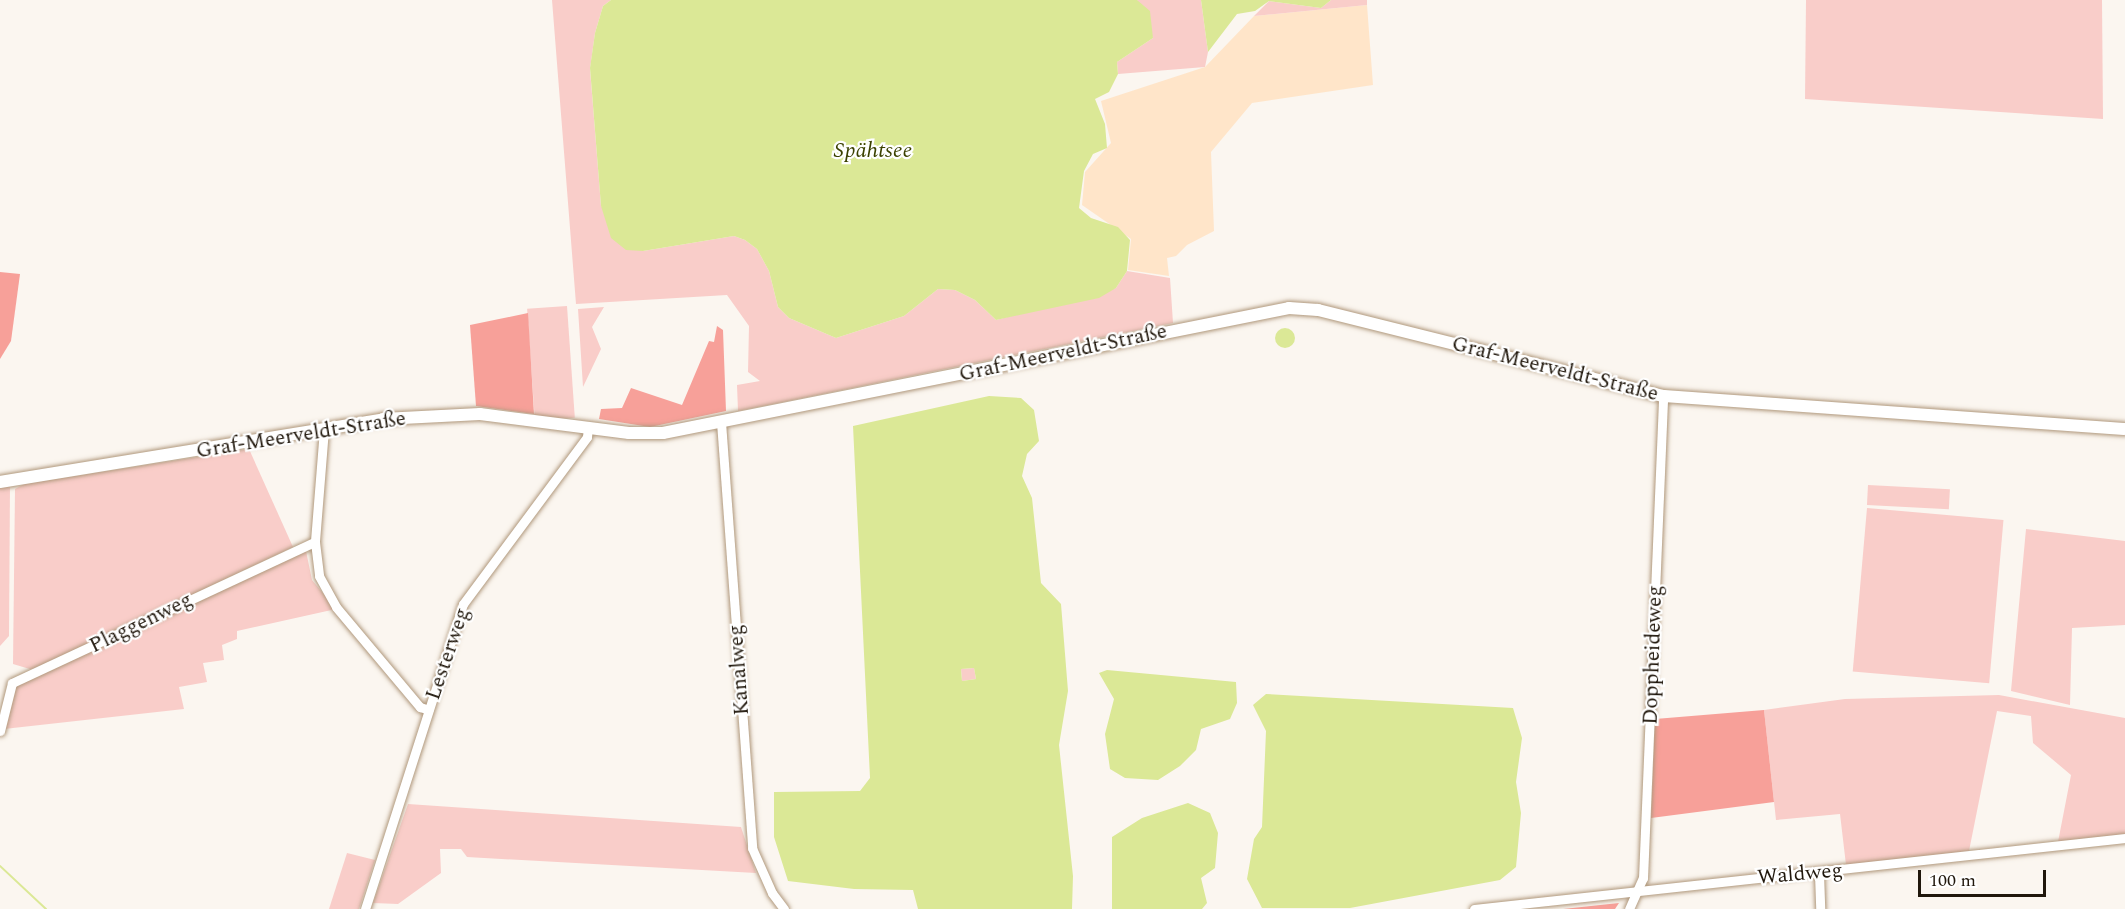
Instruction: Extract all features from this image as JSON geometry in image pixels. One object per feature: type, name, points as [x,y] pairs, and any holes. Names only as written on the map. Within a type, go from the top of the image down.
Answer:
[{"type":"main road","name":"Graf-Meerveldt-Straße","points":[[0,482],[383,419],[455,414],[651,434],[1289,308],[1318,309],[1663,396],[2125,429]]},
{"type":"street","name":"Doppheideweg","points":[[1629,909],[1640,891],[1663,396]]},
{"type":"street","name":"Kanalweg","points":[[721,422],[752,848],[772,893],[784,909]]},
{"type":"street","name":"Lesterweg","points":[[365,909],[463,604],[587,437],[588,428]]},
{"type":"street","points":[[324,429],[315,542],[319,576],[332,600],[420,707],[429,710]]},
{"type":"street","name":"Plaggenweg","points":[[0,731],[12,683],[315,542]]},
{"type":"street","name":"Waldweg","points":[[1474,909],[2125,838]]},
{"type":"street","points":[[1819,873],[1820,909]]},
{"type":"shaded area","points":[[552,0],[611,0],[603,6],[595,33],[590,69],[601,206],[643,251],[734,236],[745,240],[757,249],[769,271],[778,307],[789,318],[836,338],[904,316],[938,289],[955,290],[975,300],[996,320],[1116,288],[1127,271],[1170,278],[1173,323],[738,411],[737,385],[760,381],[748,372],[749,326],[727,295],[576,304]]},
{"type":"shaded area","points":[[1137,0],[1201,0],[1208,52],[1205,67],[1118,74],[1117,62],[1153,38]]},
{"type":"shaded area","points":[[1331,0],[1367,0],[1367,5],[1254,16],[1269,1],[1321,8]]},
{"type":"shaded area","points":[[1806,0],[2102,0],[2103,119],[1805,99]]},
{"type":"shaded area","points":[[1367,5],[1373,85],[1252,103],[1211,152],[1214,231],[1187,245],[1176,256],[1167,258],[1169,276],[1128,270],[1131,239],[1082,205],[1085,172],[1111,143],[1101,101],[1205,67],[1254,16]]},
{"type":"shaded area","points":[[0,272],[20,274],[11,341],[0,359]]},
{"type":"shaded area","points":[[567,306],[575,418],[535,421],[527,309]]},
{"type":"shaded area","points":[[604,307],[592,327],[601,349],[583,387],[578,309]]},
{"type":"shaded area","points":[[528,313],[534,414],[476,406],[470,325]]},
{"type":"shaded area","points":[[717,326],[723,330],[726,411],[650,427],[599,419],[601,409],[622,408],[631,388],[682,405],[709,341],[714,342]]},
{"type":"shaded area","points":[[249,449],[293,547],[33,670],[13,664],[15,489],[24,484]]},
{"type":"shaded area","points":[[10,485],[9,636],[0,646],[0,487]]},
{"type":"shaded area","points":[[1868,485],[1950,489],[1949,509],[1867,505]]},
{"type":"shaded area","points":[[1867,508],[2003,520],[1989,683],[1853,671]]},
{"type":"shaded area","points":[[2026,529],[2125,541],[2125,625],[2072,628],[2070,705],[2011,691]]},
{"type":"shaded area","points":[[306,551],[312,580],[336,609],[237,631],[237,639],[222,645],[224,660],[203,663],[207,682],[179,687],[184,709],[4,729],[14,687]]},
{"type":"shaded area","points":[[974,668],[976,679],[962,681],[961,669]]},
{"type":"shaded area","points":[[1999,695],[2125,718],[2125,834],[2058,842],[2071,775],[2033,743],[2031,716],[1997,711],[1969,851],[1846,865],[1840,814],[1776,820],[1764,710],[1845,699]]},
{"type":"shaded area","points":[[1764,710],[1774,802],[1651,818],[1655,719]]},
{"type":"shaded area","points":[[408,804],[741,827],[756,873],[467,857],[461,849],[440,849],[441,873],[398,904],[373,903]]},
{"type":"shaded area","points":[[347,853],[375,860],[359,909],[329,909]]},
{"type":"shaded area","points":[[1619,903],[1615,909],[1563,909]]},
{"type":"water","name":"Spähtsee","points":[[611,0],[1137,0],[1150,11],[1153,38],[1117,62],[1118,74],[1109,92],[1095,99],[1105,124],[1107,148],[1093,154],[1084,171],[1079,208],[1091,218],[1118,227],[1130,240],[1127,271],[1116,288],[1099,298],[996,320],[975,300],[955,290],[938,289],[904,316],[836,338],[789,318],[778,307],[769,271],[757,249],[745,240],[734,236],[643,251],[626,250],[611,238],[601,206],[590,68],[595,33],[603,6]]},
{"type":"water","points":[[1201,0],[1331,0],[1321,8],[1269,1],[1255,11],[1237,14],[1208,52]]},
{"type":"water","points":[[1285,328],[1292,331],[1295,338],[1292,345],[1285,348],[1278,345],[1275,338],[1278,331]]},
{"type":"water","points":[[989,396],[1021,398],[1034,410],[1039,441],[1027,454],[1022,476],[1032,498],[1041,583],[1061,604],[1068,691],[1059,745],[1073,876],[1072,909],[918,909],[913,890],[854,889],[788,881],[774,837],[774,792],[860,791],[870,778],[853,426]],"holes":[[[974,668],[976,679],[962,681],[961,669]]]},
{"type":"water","points":[[1107,670],[1236,682],[1237,703],[1230,719],[1201,729],[1196,750],[1180,766],[1158,780],[1125,778],[1110,769],[1105,734],[1114,699],[1099,673]]},
{"type":"water","points":[[1266,694],[1513,708],[1522,738],[1516,782],[1521,813],[1516,867],[1500,880],[1350,908],[1262,908],[1247,879],[1254,839],[1262,827],[1266,731],[1253,705]]},
{"type":"water","points":[[1188,803],[1210,813],[1218,833],[1215,868],[1201,878],[1207,903],[1202,909],[1112,909],[1112,837],[1142,818]]},
{"type":"waterway","points":[[0,866],[46,909]]}]
